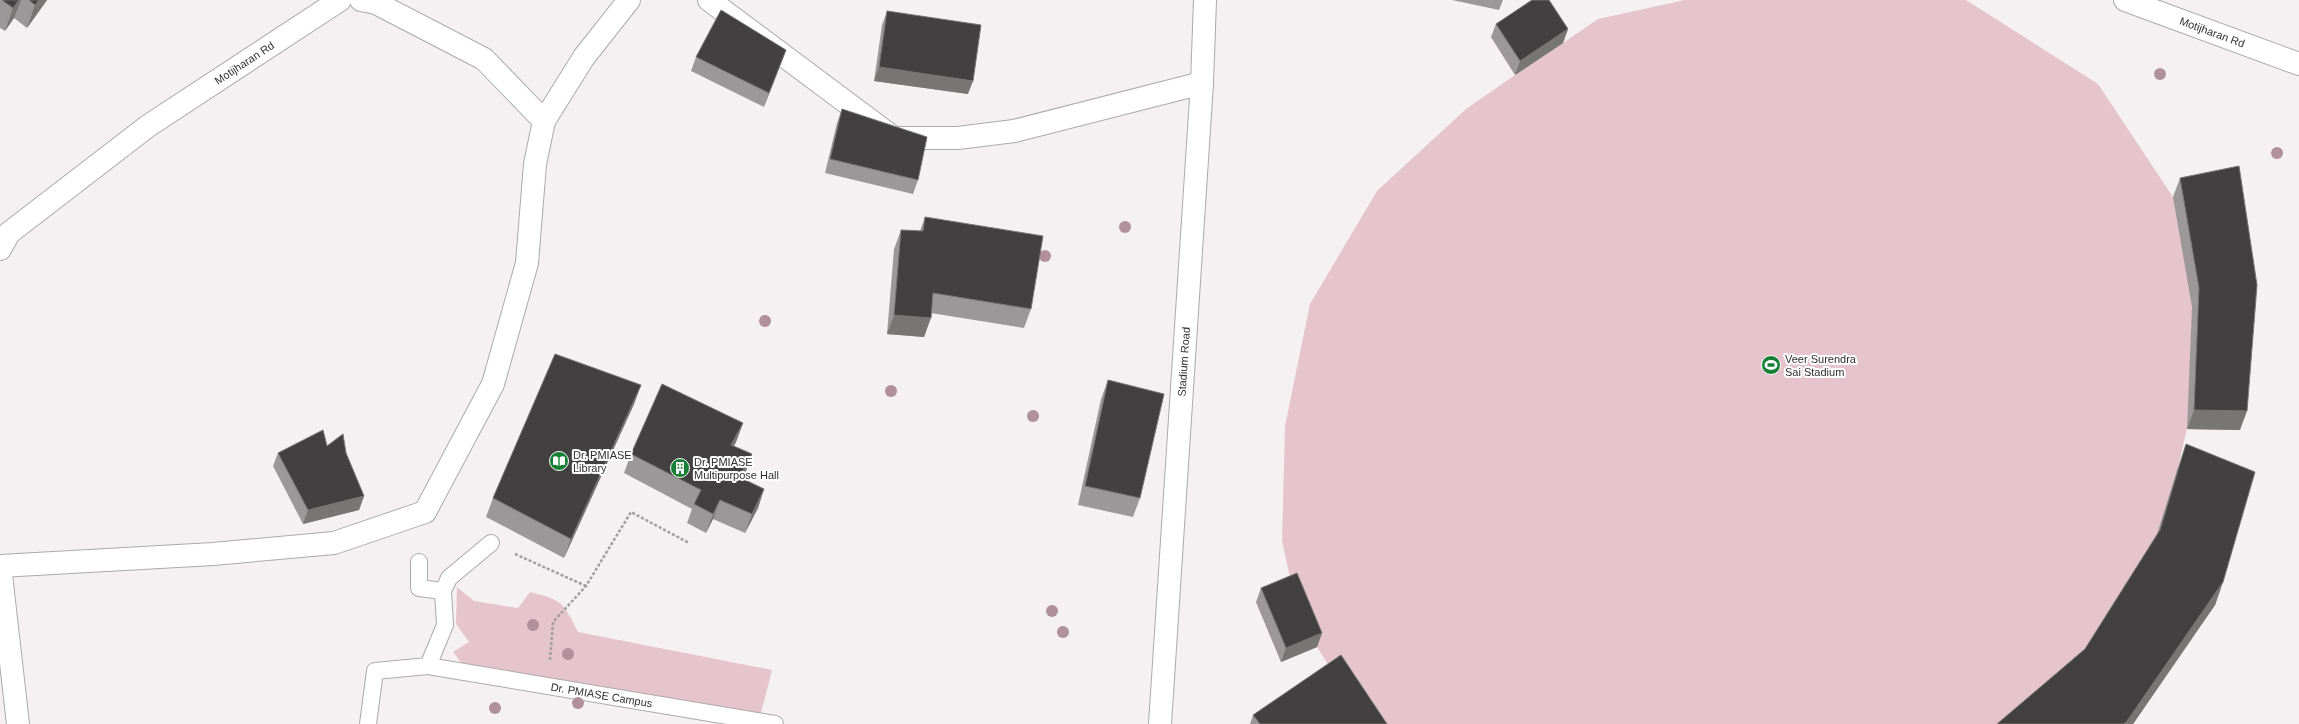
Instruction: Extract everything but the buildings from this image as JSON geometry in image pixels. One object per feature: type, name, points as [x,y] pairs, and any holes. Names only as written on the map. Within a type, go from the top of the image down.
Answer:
[{"type":"street","name":"Motijharan Rd","points":[[0,249],[9,233],[148,126],[340,0]]},
{"type":"street","points":[[362,0],[376,3],[484,59],[544,121]]},
{"type":"street","points":[[18,724],[0,566],[213,554],[334,543],[425,512],[493,384],[527,263],[535,164],[544,121],[584,57],[629,0]]},
{"type":"street","points":[[709,0],[894,138],[958,138],[1014,131],[1202,82]]},
{"type":"street","name":"Stadium Road","points":[[1160,724],[1202,82],[1205,0]]},
{"type":"street","name":"Motijharan Rd","points":[[2125,0],[2299,64]]},
{"type":"lane","points":[[428,666],[445,625],[443,591],[449,578],[490,543]]},
{"type":"lane","points":[[419,562],[419,588],[443,591]]},
{"type":"lane","name":"Dr. PMIASE Campus","points":[[368,724],[375,671],[428,666],[775,724]]},
{"type":"path","points":[[548,686],[553,622],[586,586],[631,512],[689,543]]},
{"type":"path","points":[[490,543],[586,586]]},
{"type":"shaded area","name":"Veer Surendra Sai Stadium","points":[[1685,0],[1966,0],[2098,84],[2173,197],[2232,185],[2250,304],[2240,430],[2187,429],[2178,467],[2247,495],[2215,605],[2133,724],[1261,724],[1334,674],[1317,647],[1281,662],[1256,602],[1292,587],[1282,541],[1285,426],[1310,304],[1377,191],[1466,109],[1515,75],[1491,37],[1539,6],[1563,43],[1598,19]]},
{"type":"shaded area","points":[[457,587],[474,601],[518,608],[530,592],[549,597],[565,608],[578,632],[772,670],[759,721],[468,672],[453,652],[469,642],[456,624]]},
{"type":"place","name":"Veer Surendra Sai Stadium","points":[[1771,365]]},
{"type":"place","name":"Dr. PMIASE Library","points":[[559,461]]},
{"type":"place","name":"Dr. PMIASE Multipurpose Hall","points":[[680,468]]}]
